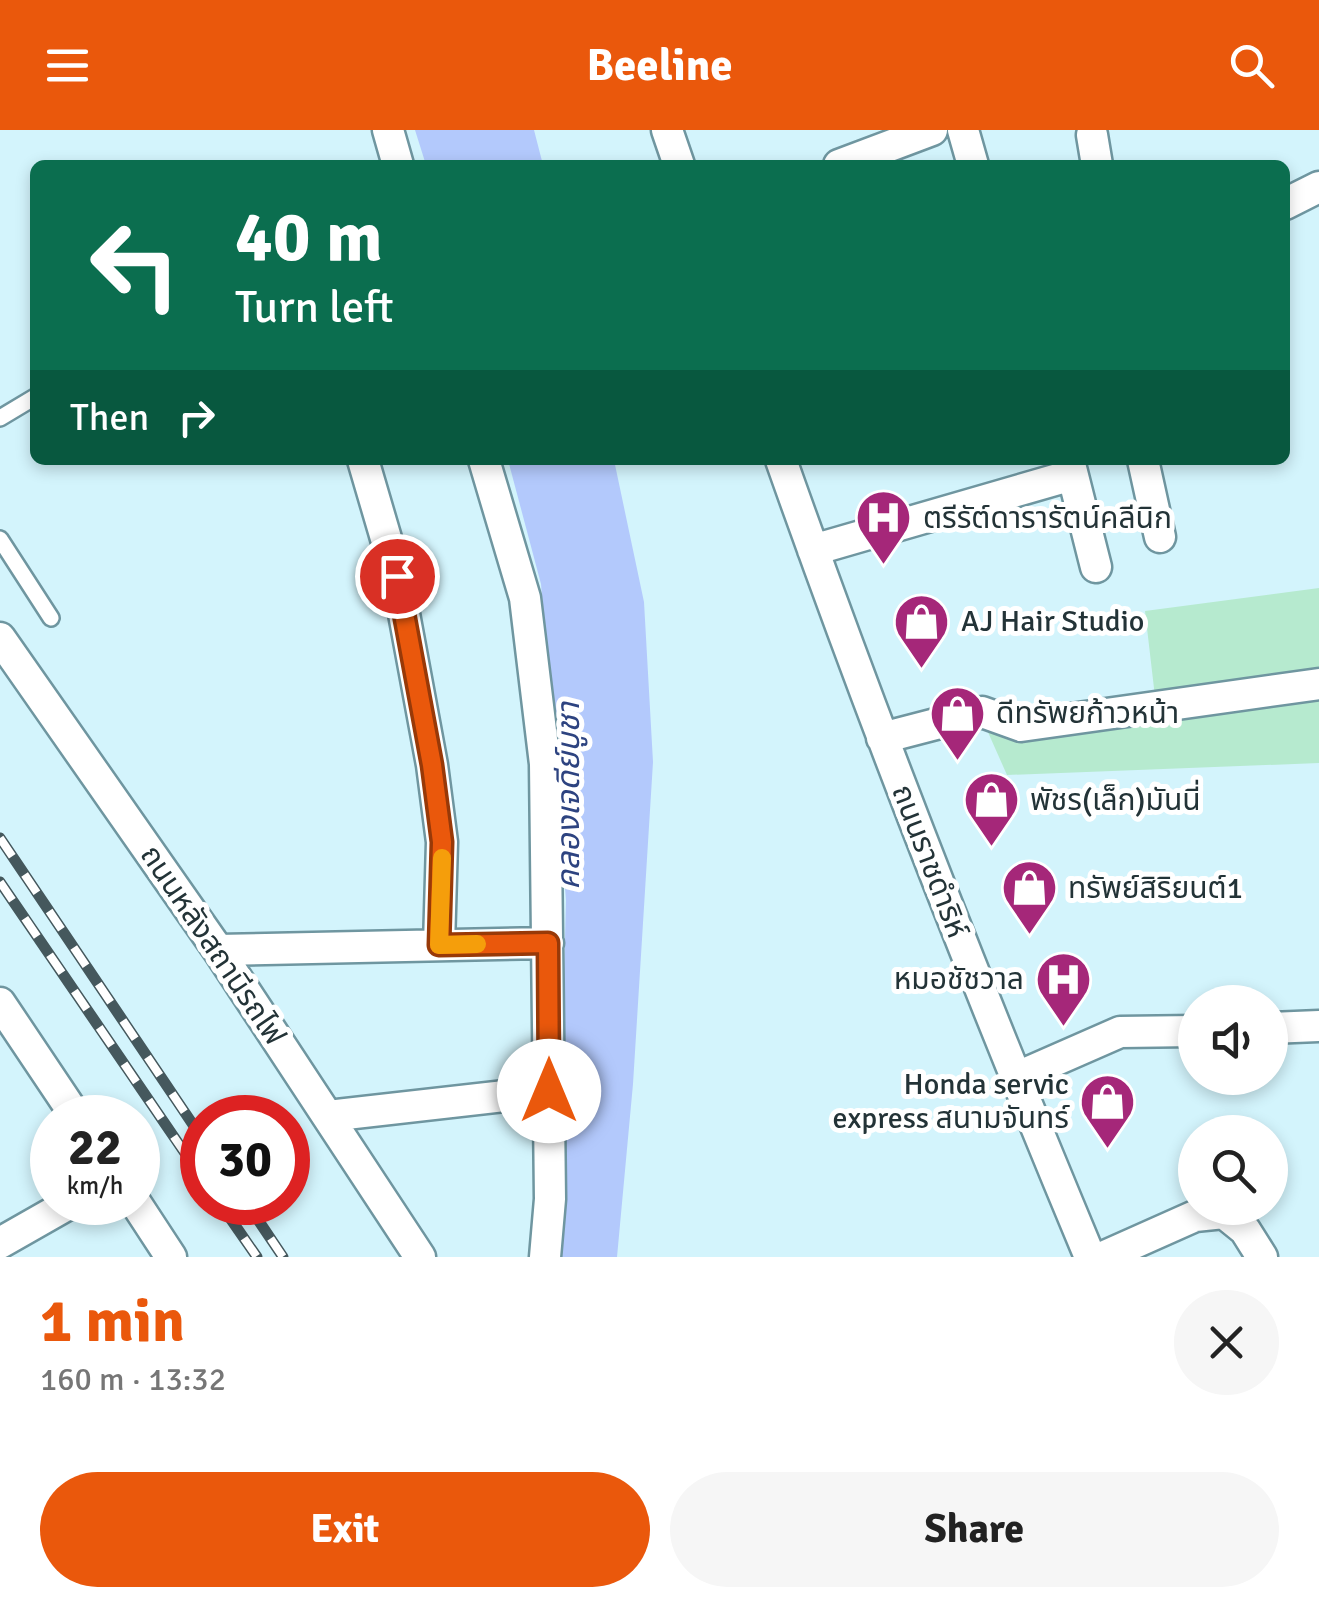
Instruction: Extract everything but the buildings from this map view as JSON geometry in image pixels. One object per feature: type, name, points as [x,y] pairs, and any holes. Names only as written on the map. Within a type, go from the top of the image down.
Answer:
[{"type":"street","points":[[388,130],[397,160]]},
{"type":"street","points":[[666,130],[678,160]]},
{"type":"street","points":[[851,160],[932,130]]},
{"type":"street","points":[[963,130],[972,160]]},
{"type":"street","points":[[1290,202],[1319,187]]},
{"type":"street","points":[[364,465],[397,576],[432,765],[442,842],[439,945]]},
{"type":"street","points":[[485,465],[525,598],[546,764],[550,1199],[546,1257]]},
{"type":"street","name":"ถนนราชดำริห์","points":[[783,465],[882,738],[1015,1078],[1090,1257]]},
{"type":"street","points":[[1143,465],[1160,537]]},
{"type":"street","points":[[812,550],[1070,467],[1096,567]]},
{"type":"street","name":"ถนนหลังสถานีรถไฟ","points":[[0,638],[218,950],[420,1257]]},
{"type":"street","points":[[882,738],[982,712],[1020,726],[1319,684]]},
{"type":"street","points":[[218,950],[548,943]]},
{"type":"street","points":[[0,1003],[11,1042],[57,1095]]},
{"type":"street","points":[[1288,1027],[1319,1026]]},
{"type":"street","points":[[1015,1078],[1120,1032],[1178,1030]]},
{"type":"street","points":[[328,1116],[549,1091]]},
{"type":"street","points":[[1104,1257],[1194,1216],[1224,1213],[1244,1230],[1262,1257]]},
{"type":"street","points":[[0,1243],[32,1225]]},
{"type":"street","points":[[150,1225],[172,1257]]},
{"type":"lane","points":[[0,418],[30,400]]},
{"type":"lane","points":[[0,539],[50,618]]},
{"type":"green space","points":[[1319,588],[1319,763],[1007,775],[983,721],[1157,714],[1145,611]]},
{"type":"water","points":[[415,130],[534,130],[542,160],[424,160]]},
{"type":"water","name":"คลองเจดีย์บูชา","points":[[509,465],[615,465],[644,602],[653,762],[633,1084],[617,1257],[557,1257],[566,900],[541,584]]},
{"type":"railway","points":[[0,838],[180,1105]]},
{"type":"railway","points":[[0,882],[180,1146]]},
{"type":"railway","points":[[235,1225],[257,1257]]},
{"type":"railway","points":[[261,1225],[283,1257]]},
{"type":"slow traffic","points":[[442,858],[439,945],[477,944]]},
{"type":"place","name":"ตรีรัต์ดารารัตน์คลีนิก","points":[[884,567]]},
{"type":"place","name":"AJ Hair Studio","points":[[922,670]]},
{"type":"place","name":"ดีทรัพยก้าวหน้า","points":[[957,762]]},
{"type":"place","name":"พัชร(เล็ก)มันนี่","points":[[991,849]]},
{"type":"place","name":"ทรัพย์สิริยนต์1","points":[[1029,937]]},
{"type":"place","name":"หมอชัชวาล","points":[[1063,1028]]},
{"type":"place","name":"Honda servic express สนามจันทร์","points":[[1108,1150]]},
{"type":"route","points":[[397,576],[442,842],[439,945],[548,943],[549,1091]]}]
